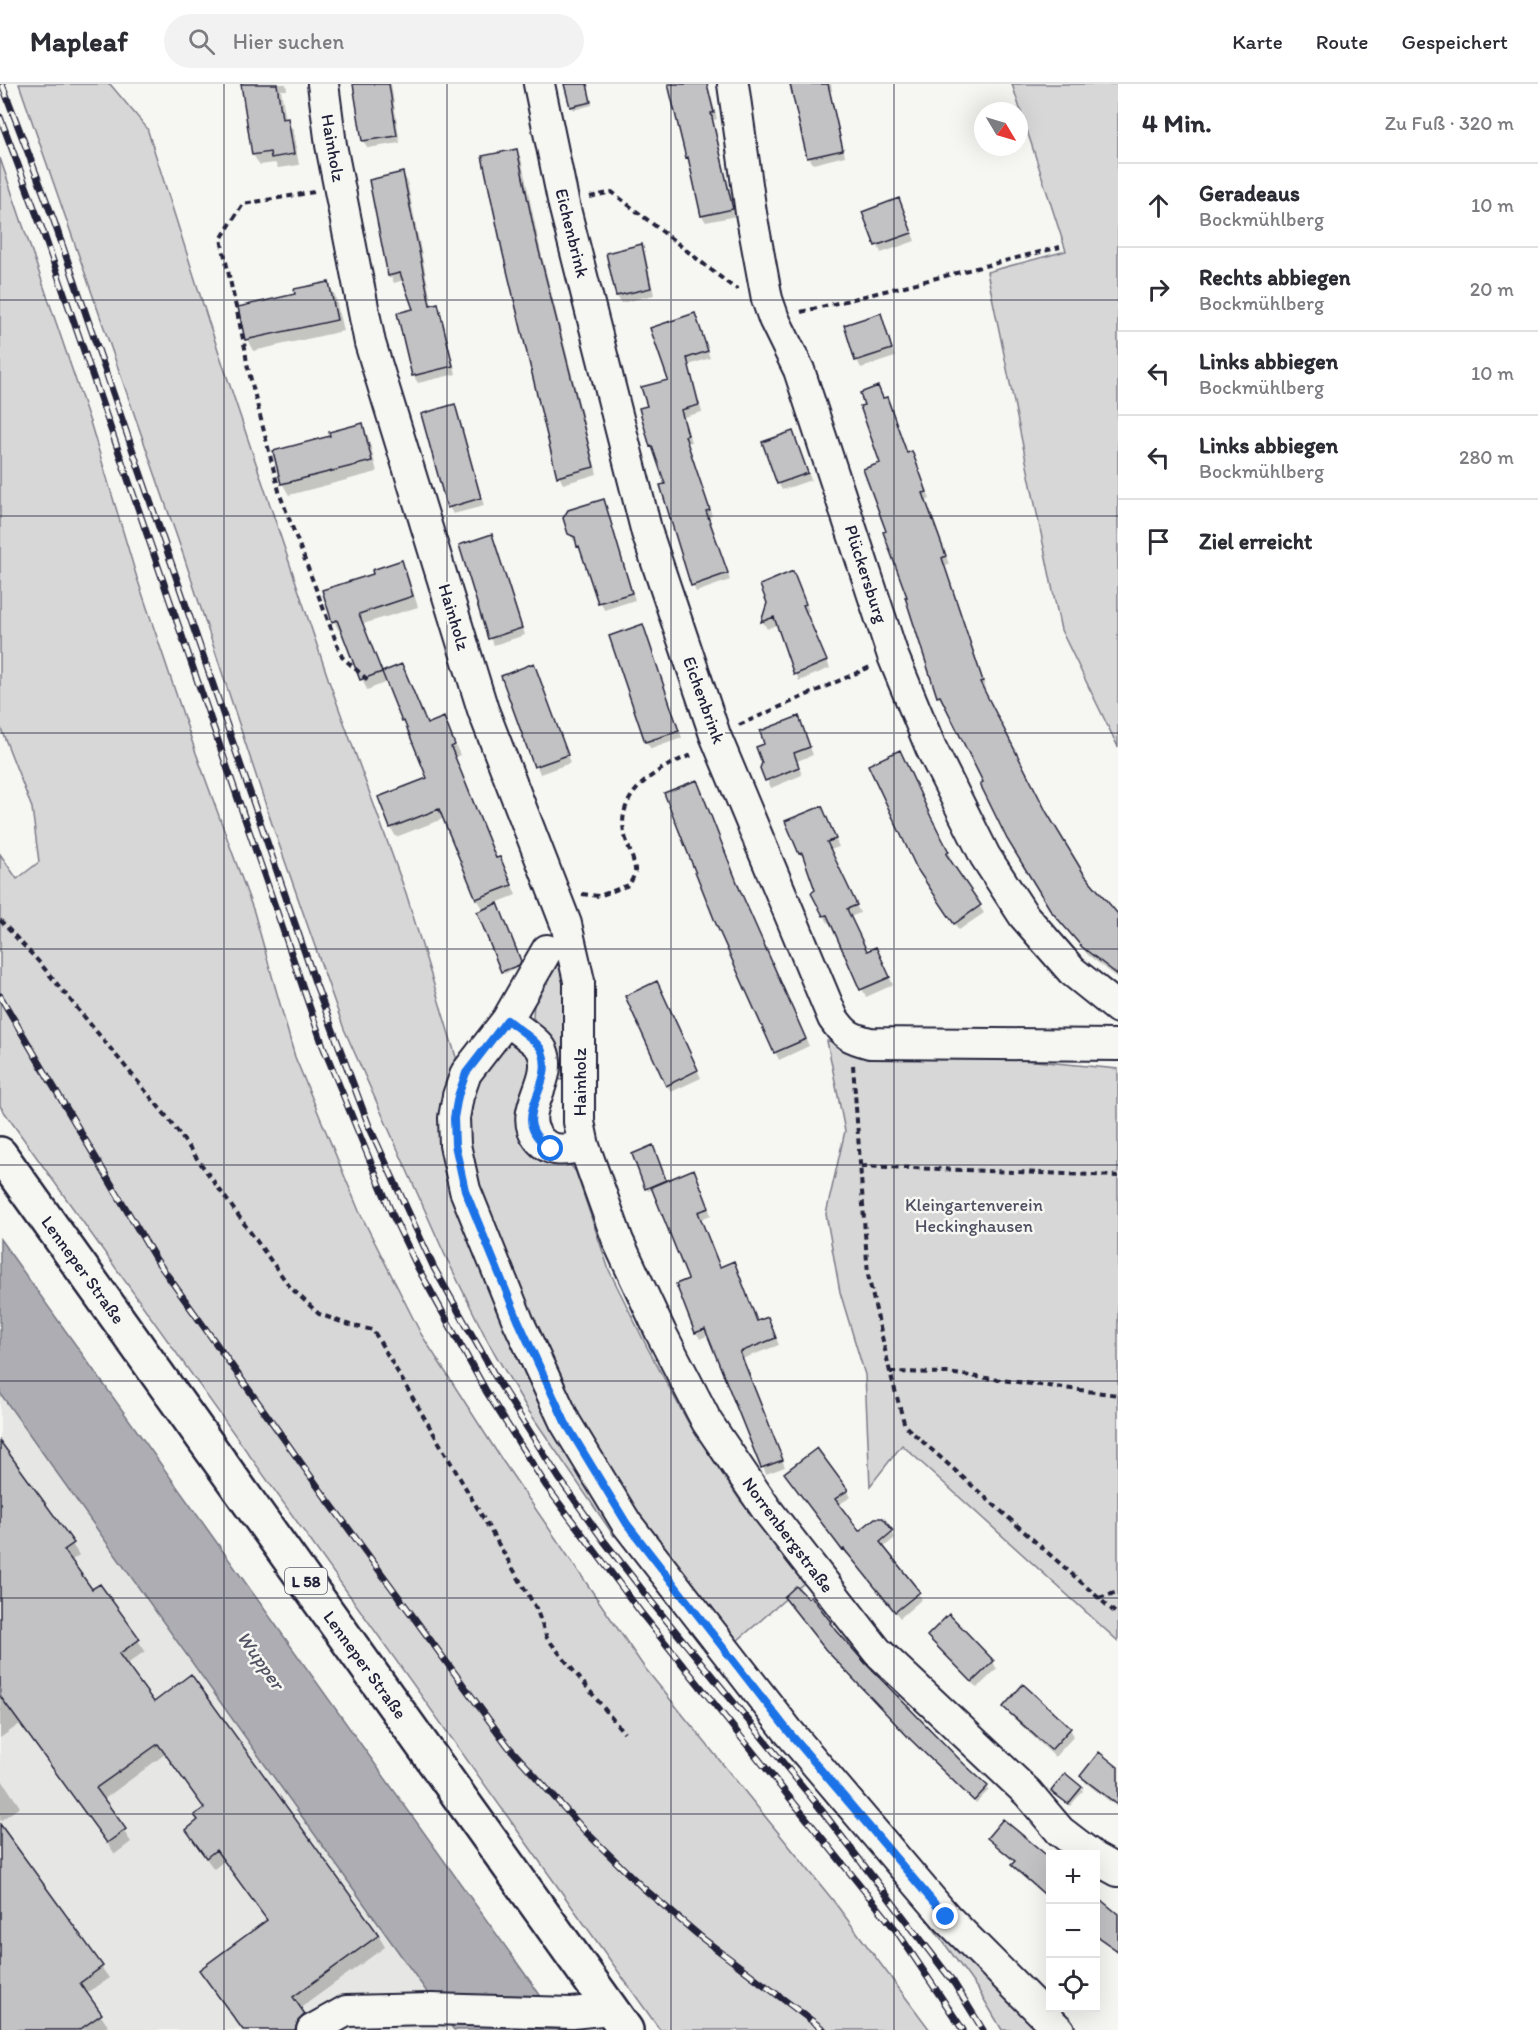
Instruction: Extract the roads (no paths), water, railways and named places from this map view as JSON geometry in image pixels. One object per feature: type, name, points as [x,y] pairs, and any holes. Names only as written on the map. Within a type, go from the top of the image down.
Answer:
[{"type":"main road","name":"Lenneper Straße","points":[[0,1154],[619,2020]]},
{"type":"street","name":"Hainholz","points":[[323,84],[332,145],[370,343],[483,710],[566,924],[579,981],[578,1095],[579,1122],[584,1146]]},
{"type":"street","name":"Eichenbrink","points":[[539,84],[564,205],[646,533],[716,735],[833,1018],[850,1038],[870,1043],[1118,1045]]},
{"type":"street","name":"Plückersburg","points":[[733,84],[751,213],[770,309],[799,370],[893,656],[931,748],[985,856],[1024,916],[1071,971],[1118,1008]]},
{"type":"street","points":[[547,950],[507,1020],[466,1073],[458,1096],[454,1118],[455,1145],[465,1190],[518,1320],[565,1422],[627,1524],[788,1731],[946,1917],[1059,2030]]},
{"type":"street","points":[[507,1020],[542,1049],[545,1061],[544,1073],[530,1120],[532,1130],[542,1143],[551,1149],[564,1150],[584,1146]]},
{"type":"street","name":"Norrenbergstraße","points":[[584,1146],[618,1241],[661,1333],[707,1422],[767,1510],[877,1651],[1028,1793],[1060,1831],[1085,1850]]},
{"type":"street","points":[[1100,1862],[1118,1871]]},
{"type":"street","points":[[312,2030],[345,2011],[431,2009],[572,2013],[619,2020]]},
{"type":"water","name":"Wupper","points":[[0,1239],[565,2030],[454,2030],[0,1393]]},
{"type":"railway","points":[[2,84],[54,221],[316,985],[369,1126],[434,1268],[499,1383],[559,1478],[604,1541],[816,1803],[954,1983],[983,2030]]},
{"type":"railway","points":[[0,117],[41,226],[323,1046],[392,1214],[418,1268],[486,1391],[547,1487],[642,1614],[896,1930],[963,2030]]},
{"type":"railway","points":[[0,996],[155,1258],[321,1491],[508,1746],[585,1831],[642,1887],[702,1938],[824,2030]]},
{"type":"park label","name":"Kleingartenverein Heckinghausen","points":[[974,1215]]}]
